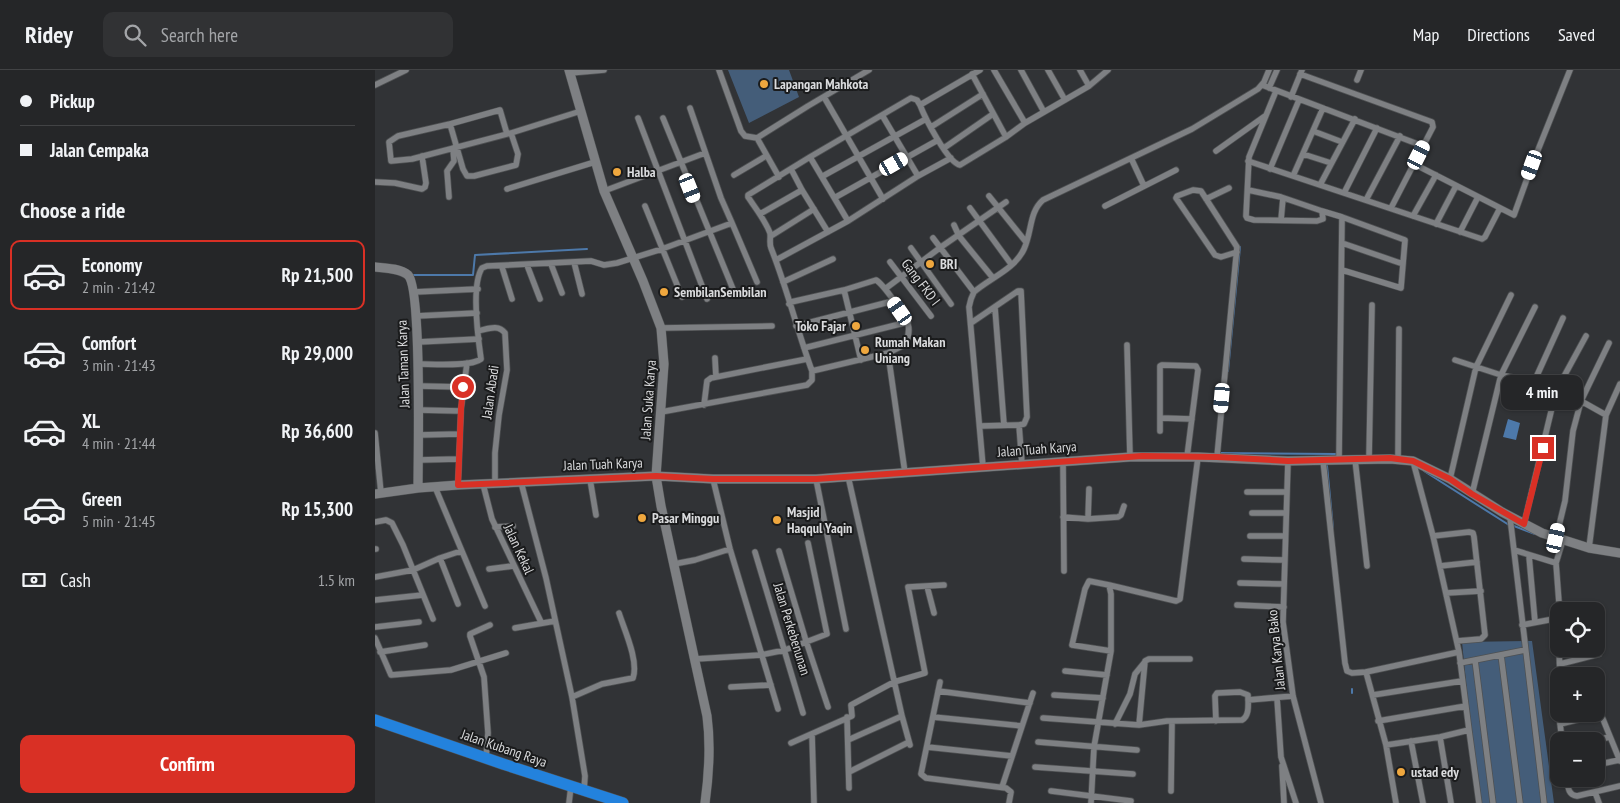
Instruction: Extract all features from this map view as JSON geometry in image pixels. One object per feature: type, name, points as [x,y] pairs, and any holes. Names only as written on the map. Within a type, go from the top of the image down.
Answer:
[{"type":"highway","name":"Jalan Kubang Raya","points":[[375,720],[623,803]]},
{"type":"main road","name":"Jalan Suka Karya","points":[[569,72],[604,191],[661,328],[664,357],[656,476],[707,716],[710,737],[710,759],[705,803]]},
{"type":"main road","name":"Jalan Taman Karya","points":[[375,267],[394,269],[407,275],[412,281],[419,364],[418,488]]},
{"type":"main road","name":"Jalan Tuah Karya","points":[[378,494],[458,485],[656,476],[713,479],[816,479],[1130,457],[1217,457],[1288,461],[1397,459],[1413,461],[1450,479],[1510,517],[1559,539],[1589,548],[1620,553]]},
{"type":"street","points":[[375,85],[406,70]]},
{"type":"street","points":[[569,72],[604,70]]},
{"type":"street","points":[[719,70],[741,131],[745,136],[757,138],[869,70]]},
{"type":"street","points":[[920,105],[980,70]]},
{"type":"street","points":[[994,70],[1025,123]]},
{"type":"street","points":[[1021,70],[1044,112]]},
{"type":"street","points":[[1048,70],[1065,100]]},
{"type":"street","points":[[1080,70],[1089,86]]},
{"type":"street","points":[[661,412],[807,385],[812,380],[812,371],[770,245],[771,236],[748,195],[911,98],[917,100],[938,140],[955,164],[960,165],[1025,123],[1089,86],[1108,70]]},
{"type":"street","points":[[983,467],[969,307],[974,292],[1018,258],[1024,249],[1036,206],[1043,200],[1192,129],[1242,100],[1262,85],[1269,70]]},
{"type":"street","points":[[1269,88],[1277,70]]},
{"type":"street","points":[[1357,80],[1361,70]]},
{"type":"street","points":[[1414,164],[1514,215],[1570,70]]},
{"type":"street","points":[[1291,97],[1301,72],[1433,122],[1433,127],[1391,208]]},
{"type":"street","points":[[972,74],[1006,137]]},
{"type":"street","points":[[1262,85],[1423,146]]},
{"type":"street","points":[[1276,91],[1248,161],[1248,190],[1245,213],[1247,218],[1320,221],[1323,219],[1322,211]]},
{"type":"street","points":[[931,127],[983,94]]},
{"type":"street","points":[[824,97],[883,199]]},
{"type":"street","points":[[1270,168],[1299,100]]},
{"type":"street","points":[[690,108],[705,153],[757,282]]},
{"type":"street","points":[[1293,176],[1323,108]]},
{"type":"street","points":[[450,124],[455,148],[467,176],[474,176],[516,165],[518,154],[509,133],[500,110],[398,136],[389,142],[391,161],[455,148],[509,133],[581,111]]},
{"type":"street","points":[[944,148],[993,114]]},
{"type":"street","points":[[882,115],[917,176]]},
{"type":"street","points":[[1216,151],[1265,116]]},
{"type":"street","points":[[638,118],[707,299]]},
{"type":"street","points":[[663,118],[735,294]]},
{"type":"street","points":[[823,176],[926,119]]},
{"type":"street","points":[[1320,185],[1355,119]]},
{"type":"street","points":[[1344,193],[1377,128]]},
{"type":"street","points":[[1313,130],[1342,142]]},
{"type":"street","points":[[1367,200],[1400,136]]},
{"type":"street","points":[[757,138],[779,176]]},
{"type":"street","points":[[836,198],[938,140]]},
{"type":"street","points":[[449,197],[447,171],[455,161],[455,148]]},
{"type":"street","points":[[604,191],[705,153]]},
{"type":"street","points":[[1303,154],[1331,163]]},
{"type":"street","points":[[375,182],[395,182],[422,189],[426,183],[421,156]]},
{"type":"street","points":[[734,175],[766,156]]},
{"type":"street","points":[[810,157],[848,221]]},
{"type":"street","points":[[776,260],[848,221],[917,176],[951,158]]},
{"type":"street","points":[[1131,158],[1144,186]]},
{"type":"street","points":[[1248,161],[1479,238],[1485,237],[1500,208]]},
{"type":"street","points":[[507,189],[595,162]]},
{"type":"street","points":[[791,169],[828,232]]},
{"type":"street","points":[[1105,206],[1176,170]]},
{"type":"street","points":[[1413,216],[1436,175]]},
{"type":"street","points":[[1437,224],[1456,186]]},
{"type":"street","points":[[1206,199],[1229,188]]},
{"type":"street","points":[[760,214],[802,190]]},
{"type":"street","points":[[1248,190],[1283,198],[1404,239],[1401,288],[1342,270]]},
{"type":"street","points":[[1217,457],[1237,252],[1236,243],[1201,191],[1183,193],[1177,196],[1176,198],[1215,255],[1221,257],[1237,252]]},
{"type":"street","points":[[989,196],[1026,242]]},
{"type":"street","points":[[1460,232],[1478,197]]},
{"type":"street","points":[[1281,220],[1283,198]]},
{"type":"street","points":[[885,289],[1006,202]]},
{"type":"street","points":[[645,206],[682,297]]},
{"type":"street","points":[[970,208],[1011,264]]},
{"type":"street","points":[[771,236],[814,210]]},
{"type":"street","points":[[1339,459],[1343,217]]},
{"type":"street","points":[[419,364],[467,363],[478,362],[481,359],[477,313],[478,276],[482,268],[595,261],[607,265],[662,249],[732,223]]},
{"type":"street","points":[[954,225],[959,236],[993,278]]},
{"type":"street","points":[[933,238],[974,292]]},
{"type":"street","points":[[1342,243],[1403,264]]},
{"type":"street","points":[[911,248],[951,304]]},
{"type":"street","points":[[783,282],[833,259]]},
{"type":"street","points":[[574,262],[582,294]]},
{"type":"street","name":"Gang FKD I","points":[[890,262],[931,316]]},
{"type":"street","points":[[551,264],[562,293]]},
{"type":"street","points":[[527,265],[541,299]]},
{"type":"street","points":[[502,267],[512,299]]},
{"type":"street","points":[[789,304],[876,280],[885,289],[908,322],[909,334],[906,344],[888,353],[812,371]]},
{"type":"street","points":[[414,292],[478,289]]},
{"type":"street","points":[[845,290],[861,360]]},
{"type":"street","points":[[971,323],[995,308],[1018,290],[1021,292],[1027,418],[1024,424],[1019,425],[980,426]]},
{"type":"street","points":[[1450,479],[1476,367],[1511,295]]},
{"type":"street","points":[[796,326],[893,301]]},
{"type":"street","points":[[1369,459],[1372,305]]},
{"type":"street","points":[[1472,494],[1501,375],[1535,307]]},
{"type":"street","points":[[995,308],[1004,426]]},
{"type":"street","points":[[416,316],[477,313]]},
{"type":"street","points":[[1534,382],[1563,318]]},
{"type":"street","points":[[803,348],[908,322]]},
{"type":"street","points":[[661,328],[772,326]]},
{"type":"street","name":"Jalan Abadi","points":[[478,331],[495,327],[505,333],[507,370],[500,406],[495,453],[495,483]]},
{"type":"street","points":[[1397,459],[1399,329]]},
{"type":"street","points":[[1524,524],[1557,391],[1586,336]]},
{"type":"street","points":[[418,342],[479,339]]},
{"type":"street","points":[[1558,602],[1556,563],[1573,431],[1581,401],[1609,343]]},
{"type":"street","points":[[1127,345],[1130,457]]},
{"type":"street","points":[[888,353],[905,473]]},
{"type":"street","points":[[715,358],[716,378]]},
{"type":"street","points":[[704,404],[707,382],[716,378],[807,359]]},
{"type":"street","points":[[1455,360],[1501,375],[1534,382],[1581,401],[1606,415]]},
{"type":"street","points":[[458,485],[461,411],[467,363]]},
{"type":"street","points":[[1160,431],[1160,366],[1193,365],[1198,370],[1187,457]]},
{"type":"street","points":[[1589,548],[1606,415],[1620,384]]},
{"type":"street","points":[[419,386],[463,387]]},
{"type":"street","points":[[418,410],[461,411]]},
{"type":"street","points":[[1160,418],[1192,419]]},
{"type":"street","points":[[1019,425],[1022,464]]},
{"type":"street","points":[[375,434],[378,494]]},
{"type":"street","points":[[418,435],[460,434]]},
{"type":"street","points":[[1111,651],[1072,645],[1087,583],[1089,581],[1109,585],[1176,601],[1180,599],[1198,457]]},
{"type":"street","points":[[418,460],[459,459]]},
{"type":"street","points":[[1355,459],[1367,566]]},
{"type":"street","points":[[1323,460],[1347,670],[1353,674],[1366,672],[1459,652]]},
{"type":"street","points":[[1063,461],[1064,571]]},
{"type":"street","name":"Jalan Karya Bako","points":[[1288,461],[1283,622],[1293,696],[1321,803]]},
{"type":"street","points":[[1413,461],[1433,536],[1457,641],[1479,803]]},
{"type":"street","points":[[848,476],[894,682],[910,744],[849,772]]},
{"type":"street","points":[[591,479],[596,515]]},
{"type":"street","points":[[713,479],[730,549],[778,709]]},
{"type":"street","points":[[816,479],[846,629]]},
{"type":"street","points":[[521,482],[573,697],[585,776],[584,790]]},
{"type":"street","name":"Jalan Kekal","points":[[483,484],[495,527],[541,622]]},
{"type":"street","points":[[435,487],[485,606]]},
{"type":"street","points":[[1088,519],[1089,489]]},
{"type":"street","points":[[1247,492],[1287,492]]},
{"type":"street","points":[[1063,517],[1088,519],[1119,517],[1123,506]]},
{"type":"street","points":[[1252,513],[1286,513]]},
{"type":"street","points":[[1510,517],[1544,803]]},
{"type":"street","points":[[375,522],[386,520],[393,523],[433,620]]},
{"type":"street","points":[[495,527],[513,526]]},
{"type":"street","points":[[1433,536],[1473,532],[1481,591],[1484,637],[1481,639],[1457,641]]},
{"type":"street","points":[[1250,536],[1285,536]]},
{"type":"street","points":[[695,659],[761,655],[785,650],[827,634],[809,543]]},
{"type":"street","points":[[674,564],[695,560],[730,549]]},
{"type":"street","points":[[1514,550],[1556,563]]},
{"type":"street","points":[[375,577],[413,570],[461,551]]},
{"type":"street","points":[[779,551],[828,707]]},
{"type":"street","name":"Jalan Perkebenunan","points":[[755,552],[803,712]]},
{"type":"street","points":[[1529,556],[1535,622]]},
{"type":"street","points":[[440,558],[458,604]]},
{"type":"street","points":[[1244,559],[1285,560]]},
{"type":"street","points":[[1440,566],[1477,562]]},
{"type":"street","points":[[489,568],[513,566]]},
{"type":"street","points":[[1239,582],[1284,584]]},
{"type":"street","points":[[791,743],[852,716],[851,705],[894,682],[925,673],[908,586],[944,585]]},
{"type":"street","points":[[1091,803],[1094,747],[1111,651],[1111,594],[1109,585]]},
{"type":"street","points":[[927,586],[934,613]]},
{"type":"street","points":[[1446,593],[1481,591]]},
{"type":"street","points":[[375,600],[423,595]]},
{"type":"street","points":[[1237,605],[1284,607]]},
{"type":"street","points":[[573,697],[602,684],[633,678],[635,672],[634,661],[619,612]]},
{"type":"street","points":[[1522,624],[1550,620]]},
{"type":"street","points":[[515,628],[555,621]]},
{"type":"street","points":[[375,627],[419,622]]},
{"type":"street","points":[[486,758],[488,733],[484,678],[471,634],[490,626]]},
{"type":"street","points":[[375,638],[391,675],[451,670],[506,653]]},
{"type":"street","points":[[380,652],[425,646]]},
{"type":"street","points":[[1461,663],[1525,650]]},
{"type":"street","points":[[1501,654],[1519,803]]},
{"type":"street","points":[[1560,657],[1560,667]]},
{"type":"street","points":[[1560,664],[1587,657]]},
{"type":"street","points":[[1115,724],[1130,694],[1135,674],[1145,662],[1149,659],[1190,659]]},
{"type":"street","points":[[1475,660],[1493,803]]},
{"type":"street","points":[[1139,725],[1145,662]]},
{"type":"street","points":[[1065,671],[1107,675]]},
{"type":"street","points":[[1366,672],[1386,745],[1397,803]]},
{"type":"street","points":[[1373,696],[1463,681]]},
{"type":"street","points":[[940,682],[921,772],[923,777],[1002,787],[1011,792],[1009,803]]},
{"type":"street","points":[[731,687],[771,685]]},
{"type":"street","points":[[938,691],[1030,703]]},
{"type":"street","points":[[1043,718],[1139,725],[1172,721],[1215,720],[1244,719],[1247,714],[1248,695],[1240,692],[1217,693],[1215,696],[1215,720]]},
{"type":"street","points":[[1002,787],[1033,693]]},
{"type":"street","points":[[1054,695],[1103,698]]},
{"type":"street","points":[[1248,700],[1293,696]]},
{"type":"street","points":[[1277,698],[1284,803]]},
{"type":"street","points":[[1378,721],[1466,706]]},
{"type":"street","points":[[848,740],[903,716]]},
{"type":"street","points":[[933,716],[1022,726]]},
{"type":"street","points":[[847,718],[849,788]]},
{"type":"street","points":[[1171,791],[1172,721]]},
{"type":"street","points":[[1561,732],[1560,724],[1568,722]]},
{"type":"street","points":[[1604,722],[1620,760],[1605,763]]},
{"type":"street","points":[[1386,745],[1440,737],[1469,730]]},
{"type":"street","points":[[812,734],[815,803]]},
{"type":"street","points":[[1440,737],[1451,803]]},
{"type":"street","points":[[1605,738],[1610,737]]},
{"type":"street","points":[[1411,741],[1423,803]]},
{"type":"street","points":[[1038,742],[1137,750]]},
{"type":"street","points":[[927,747],[1012,756]]},
{"type":"street","points":[[1281,757],[1296,803]]},
{"type":"street","points":[[1035,767],[1133,774]]},
{"type":"street","points":[[569,803],[571,786]]},
{"type":"street","points":[[1568,787],[1573,796],[1577,796],[1620,786]]},
{"type":"street","points":[[1051,791],[1131,801]]},
{"type":"street","points":[[1595,792],[1599,803]]},
{"type":"shaded area","name":"Lapangan Mahkota","points":[[728,70],[789,70],[799,97],[749,123]]},
{"type":"shaded area","points":[[1508,419],[1520,423],[1516,440],[1503,437]]},
{"type":"shaded area","points":[[1532,641],[1550,774],[1550,787],[1552,787],[1554,803],[1478,803],[1462,642]]},
{"type":"waterway","points":[[1228,371],[1240,247]]},
{"type":"waterway","points":[[413,275],[473,275],[475,255],[587,249]]},
{"type":"waterway","points":[[1220,453],[1336,454]]},
{"type":"waterway","points":[[1327,466],[1333,528]]},
{"type":"waterway","points":[[1424,471],[1509,525]]},
{"type":"waterway","points":[[1514,526],[1535,534]]},
{"type":"place","name":"Lapangan Mahkota","points":[[764,84]]},
{"type":"place","name":"Halba","points":[[617,172]]},
{"type":"place","name":"BRI","points":[[930,264]]},
{"type":"place","name":"SembilanSembilan","points":[[664,292]]},
{"type":"place","name":"Toko Fajar","points":[[856,326]]},
{"type":"place","name":"Rumah Makan Uniang","points":[[865,350]]},
{"type":"place","name":"Pasar Minggu","points":[[642,518]]},
{"type":"place","name":"Masjid Haqqul Yaqin","points":[[777,520]]},
{"type":"place","name":"ustad edy","points":[[1401,772]]},
{"type":"route","points":[[463,387],[458,485],[656,476],[713,479],[816,479],[1142,456],[1217,457],[1288,461],[1390,458],[1413,461],[1450,479],[1524,524],[1543,448]]}]
